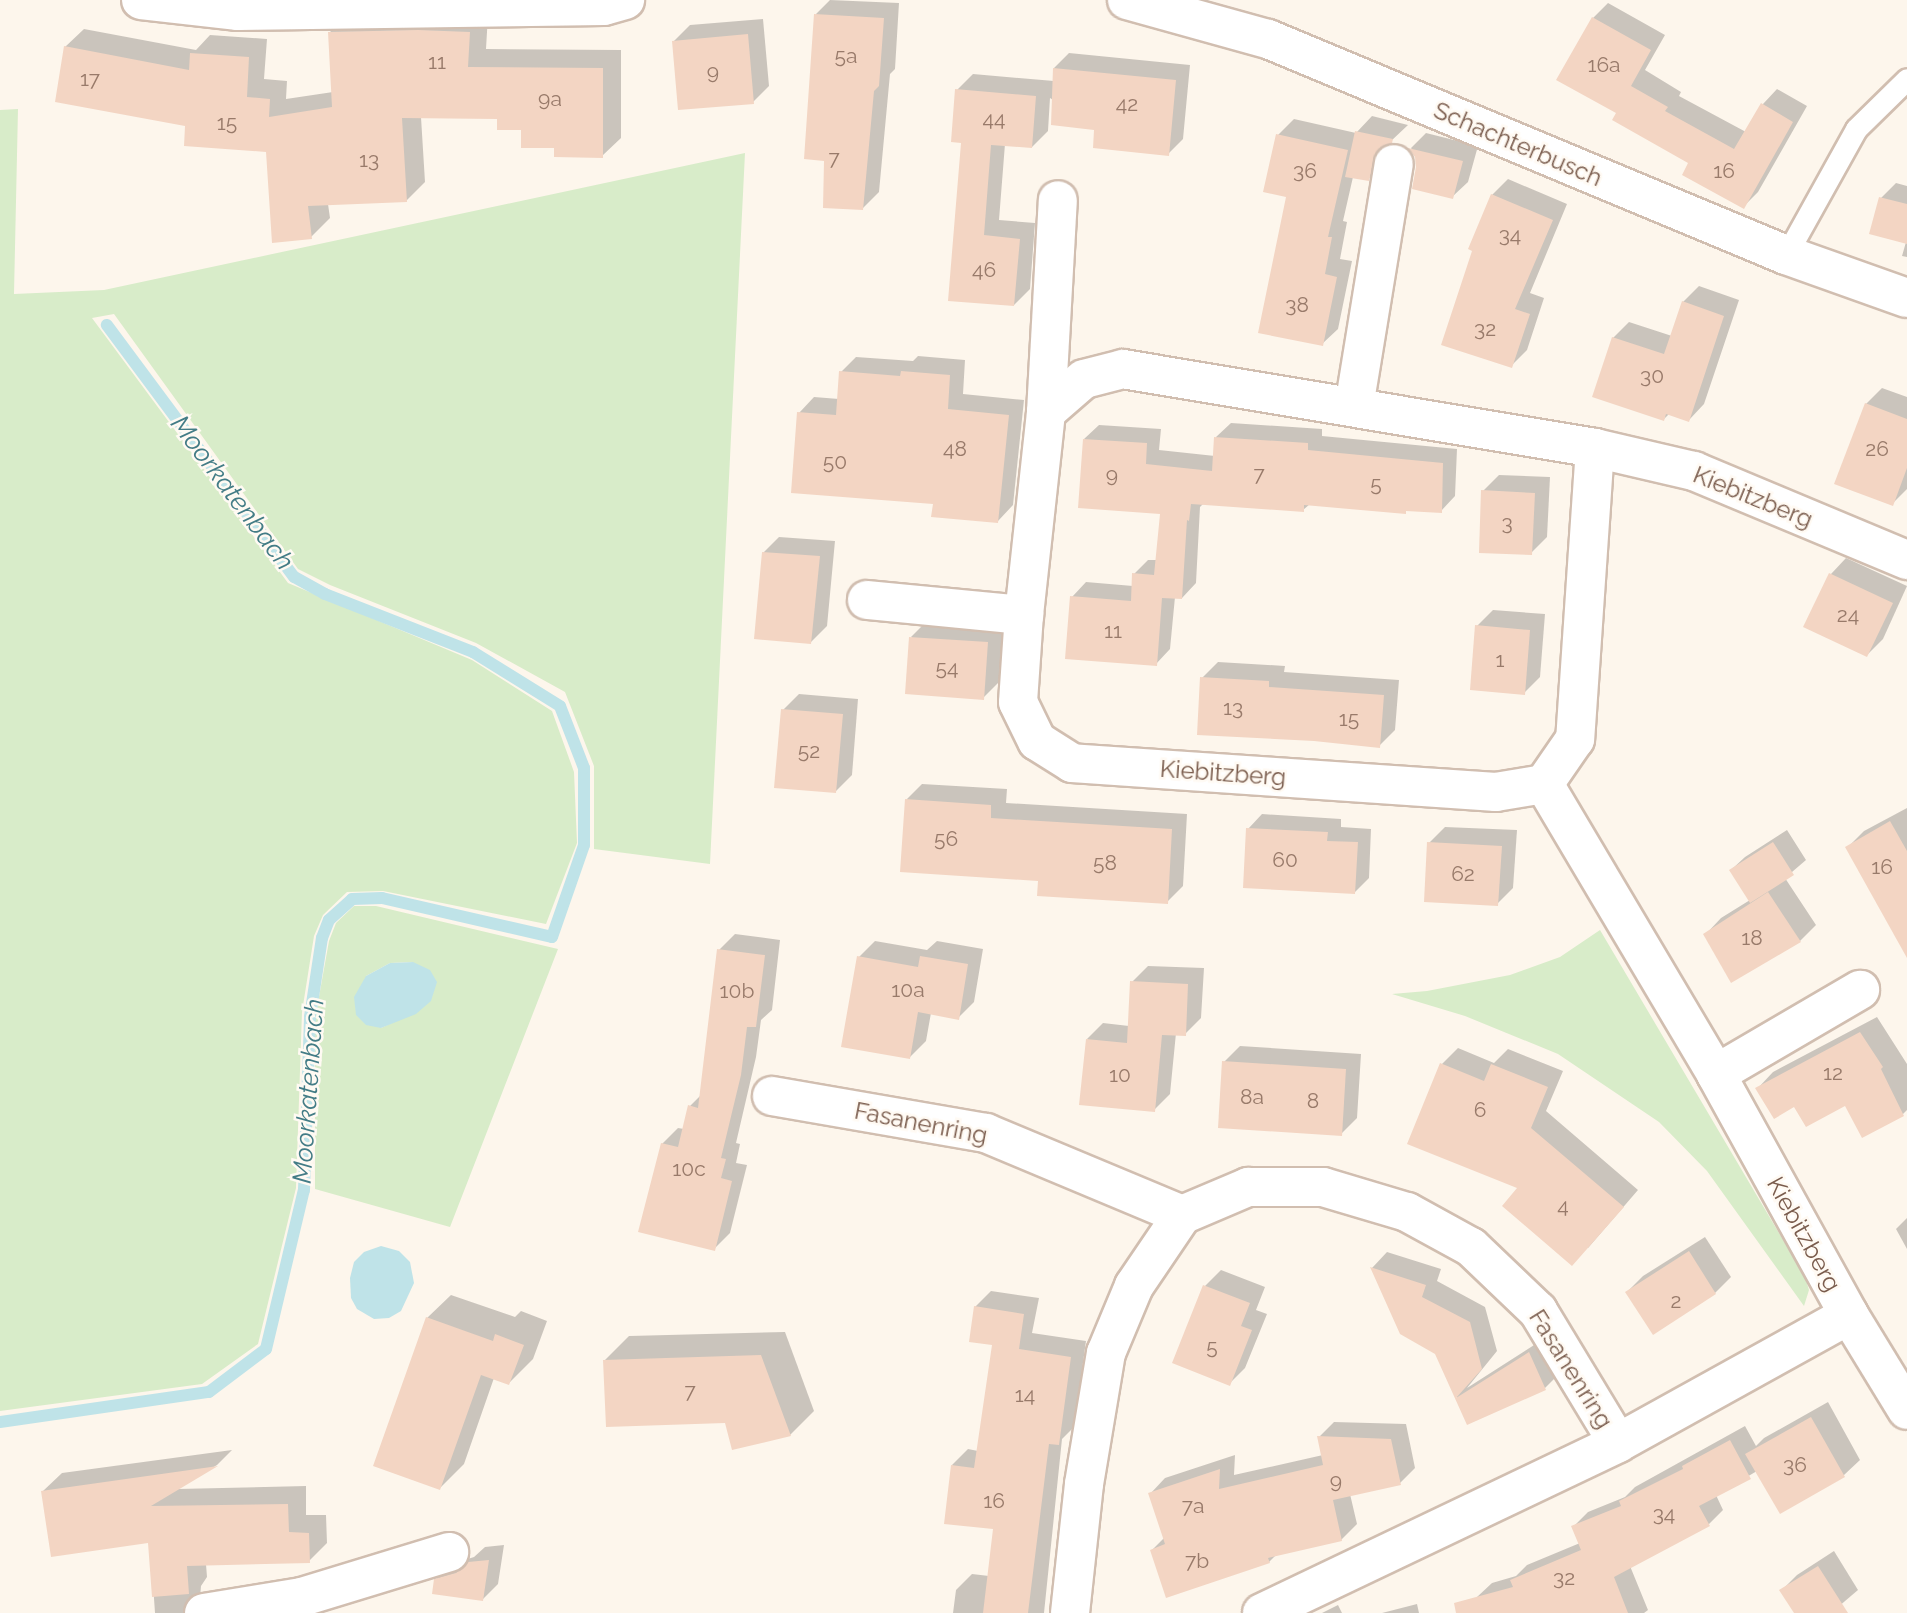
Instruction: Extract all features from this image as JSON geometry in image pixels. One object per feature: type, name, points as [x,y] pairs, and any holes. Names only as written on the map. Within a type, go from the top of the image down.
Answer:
[{"type":"street","points":[[141,0],[238,11],[604,6],[625,0]]},
{"type":"street","name":"Schachterbusch","points":[[1127,0],[1268,39],[1786,255],[1907,298]]},
{"type":"street","points":[[1354,407],[1394,164]]},
{"type":"street","name":"Kiebitzberg","points":[[1058,200],[1046,412],[1024,615],[1018,702],[1037,741],[1072,763],[1496,792],[1544,784],[1716,1074],[1849,1315],[1903,1395]]},
{"type":"street","name":"Kiebitzberg","points":[[1046,412],[1083,379],[1123,369],[1595,448],[1694,471],[1907,560]]},
{"type":"street","points":[[1544,784],[1575,739],[1595,448]]},
{"type":"street","points":[[867,600],[1024,615]]},
{"type":"street","points":[[1716,1074],[1860,990]]},
{"type":"street","name":"Fasanenring","points":[[772,1096],[986,1133],[1182,1215],[1248,1187],[1323,1187],[1407,1212],[1471,1247],[1538,1311],[1618,1443]]},
{"type":"street","points":[[1070,1613],[1084,1484],[1106,1353],[1134,1286],[1182,1215]]},
{"type":"street","name":"Fasanenring","points":[[1262,1613],[1618,1443],[1849,1315]]},
{"type":"street","points":[[204,1613],[302,1597],[449,1552]]},
{"type":"lane","points":[[1786,255],[1856,129],[1907,79]]},
{"type":"green space","points":[[18,109],[14,294],[104,290],[745,153],[710,864],[594,849],[594,766],[565,692],[476,643],[330,585],[298,569],[114,314],[92,318],[288,583],[472,660],[552,711],[574,772],[577,843],[546,924],[383,891],[347,892],[323,915],[314,936],[302,1012],[296,1188],[258,1344],[202,1384],[0,1411],[0,110]]},
{"type":"green space","points":[[354,906],[376,906],[558,949],[450,1227],[315,1189],[315,1019],[329,941],[336,923]],"holes":[[[413,962],[394,1022],[381,1028],[366,976],[390,963]]]},
{"type":"green space","points":[[1600,930],[1805,1277],[1809,1290],[1804,1306],[1707,1171],[1659,1122],[1558,1054],[1465,1016],[1392,994],[1427,991],[1510,975],[1560,957]]},
{"type":"water","points":[[413,962],[430,970],[437,982],[431,1001],[416,1014],[381,1028],[366,1025],[356,1015],[354,997],[366,976],[390,963]]},
{"type":"water","points":[[381,1246],[399,1251],[410,1262],[414,1283],[401,1311],[389,1318],[374,1319],[357,1309],[351,1298],[350,1278],[354,1262],[364,1252]]},
{"type":"building","points":[[814,14],[884,18],[879,86],[874,91],[863,210],[823,208],[824,161],[804,159]]},
{"type":"building","points":[[1592,17],[1651,50],[1631,86],[1668,107],[1665,111],[1734,149],[1761,103],[1793,122],[1744,209],[1682,175],[1688,163],[1612,120],[1616,113],[1556,80]]},
{"type":"building","points":[[328,32],[470,32],[468,67],[603,68],[603,158],[554,157],[554,148],[521,148],[521,130],[497,130],[497,119],[402,118],[407,202],[308,206],[312,239],[272,243],[266,152],[184,146],[185,126],[55,102],[64,46],[189,70],[190,53],[249,57],[247,97],[270,99],[269,117],[332,107]]},
{"type":"building","points":[[748,34],[754,104],[678,110],[672,41]]},
{"type":"building","points":[[1053,68],[1176,80],[1169,156],[1093,148],[1094,130],[1051,125]]},
{"type":"building","points":[[955,89],[1036,96],[1032,148],[991,145],[984,235],[1020,239],[1014,306],[948,301],[961,143],[951,142]]},
{"type":"building","points":[[1355,131],[1393,139],[1392,143],[1377,151],[1369,181],[1345,177]]},
{"type":"building","points":[[1276,134],[1348,150],[1328,237],[1332,237],[1325,274],[1337,277],[1323,346],[1258,333],[1286,197],[1263,192]]},
{"type":"building","points":[[1408,148],[1463,161],[1453,199],[1412,189],[1416,167],[1415,157]]},
{"type":"building","points":[[1491,194],[1553,220],[1515,309],[1530,314],[1512,368],[1441,345],[1472,251],[1468,249]]},
{"type":"building","points":[[1879,197],[1907,204],[1907,244],[1869,234]]},
{"type":"building","points":[[1682,301],[1724,316],[1689,422],[1666,414],[1664,421],[1592,397],[1612,337],[1664,354]]},
{"type":"building","points":[[839,371],[900,376],[901,371],[950,375],[948,409],[1009,415],[998,523],[931,517],[933,504],[791,493],[797,412],[836,415]]},
{"type":"building","points":[[1865,403],[1907,419],[1907,468],[1893,506],[1834,484]]},
{"type":"building","points":[[1214,437],[1308,443],[1308,450],[1443,463],[1442,513],[1406,511],[1406,514],[1304,505],[1304,512],[1191,504],[1189,521],[1187,520],[1182,599],[1162,598],[1157,666],[1065,659],[1070,596],[1131,601],[1132,573],[1154,575],[1160,514],[1078,508],[1083,439],[1147,443],[1146,464],[1212,471]]},
{"type":"building","points":[[1481,490],[1535,493],[1532,555],[1479,553]]},
{"type":"building","points":[[762,552],[820,556],[811,644],[754,639]]},
{"type":"building","points":[[1829,573],[1893,603],[1867,657],[1803,627]]},
{"type":"building","points":[[1475,625],[1530,630],[1525,695],[1470,690]]},
{"type":"building","points":[[909,637],[988,642],[984,700],[905,694]]},
{"type":"building","points":[[1200,677],[1269,681],[1269,687],[1384,695],[1380,748],[1314,741],[1197,735]]},
{"type":"building","points":[[781,709],[843,714],[836,793],[774,788]]},
{"type":"building","points":[[905,799],[991,805],[991,818],[1172,829],[1168,904],[1037,896],[1038,881],[900,872]]},
{"type":"building","points":[[1890,821],[1907,851],[1907,958],[1845,847]]},
{"type":"building","points":[[1246,828],[1328,832],[1327,841],[1358,842],[1355,894],[1243,888]]},
{"type":"building","points":[[1427,842],[1502,846],[1498,906],[1424,902]]},
{"type":"building","points":[[1773,842],[1794,875],[1750,903],[1729,870]]},
{"type":"building","points":[[1768,892],[1801,942],[1731,983],[1703,934]]},
{"type":"building","points":[[717,949],[765,955],[756,1027],[747,1027],[741,1075],[721,1158],[726,1159],[721,1178],[732,1181],[715,1251],[638,1232],[661,1143],[678,1147],[688,1105],[698,1108]]},
{"type":"building","points":[[857,956],[918,967],[920,956],[968,964],[959,1020],[918,1012],[910,1059],[841,1047]]},
{"type":"building","points":[[1130,981],[1188,984],[1186,1036],[1162,1035],[1155,1112],[1079,1105],[1086,1039],[1127,1043]]},
{"type":"building","points":[[1860,1032],[1883,1067],[1881,1069],[1904,1116],[1862,1138],[1845,1106],[1806,1127],[1794,1107],[1774,1119],[1755,1088]]},
{"type":"building","points":[[1222,1061],[1346,1069],[1342,1136],[1218,1128]]},
{"type":"building","points":[[1440,1063],[1484,1081],[1491,1064],[1548,1087],[1531,1128],[1624,1207],[1572,1266],[1502,1206],[1517,1188],[1407,1144]]},
{"type":"building","points":[[1689,1251],[1716,1294],[1653,1335],[1625,1292]]},
{"type":"building","points":[[1370,1267],[1426,1285],[1422,1297],[1470,1322],[1482,1369],[1456,1398],[1529,1352],[1546,1390],[1467,1425],[1435,1354],[1400,1334]]},
{"type":"building","points":[[1203,1285],[1250,1303],[1241,1326],[1252,1330],[1230,1386],[1172,1363]]},
{"type":"building","points":[[974,1306],[1024,1314],[1019,1349],[1071,1357],[1059,1445],[1049,1444],[1028,1613],[983,1613],[993,1529],[944,1524],[951,1465],[974,1468],[992,1345],[969,1342]]},
{"type":"building","points":[[426,1317],[493,1341],[495,1334],[524,1345],[509,1385],[481,1375],[440,1490],[373,1466]]},
{"type":"building","points":[[761,1355],[791,1436],[732,1450],[725,1423],[606,1427],[603,1360]]},
{"type":"building","points":[[1811,1417],[1845,1477],[1780,1514],[1745,1454]]},
{"type":"building","points":[[1317,1436],[1391,1439],[1401,1485],[1333,1500],[1342,1541],[1268,1558],[1270,1563],[1166,1598],[1150,1550],[1165,1544],[1148,1493],[1220,1469],[1219,1489],[1323,1465]]},
{"type":"building","points":[[1730,1440],[1751,1479],[1699,1506],[1710,1526],[1614,1577],[1628,1613],[1456,1613],[1454,1603],[1513,1587],[1510,1580],[1581,1550],[1571,1526],[1621,1506],[1619,1501],[1683,1469],[1682,1466]]},
{"type":"building","points":[[218,1466],[151,1506],[288,1504],[289,1532],[309,1533],[310,1563],[187,1566],[189,1594],[152,1597],[148,1543],[51,1557],[41,1491]]},
{"type":"building","points":[[489,1560],[483,1601],[432,1594],[434,1579],[456,1573],[468,1562]]},
{"type":"building","points":[[1818,1566],[1848,1613],[1794,1613],[1779,1590]]},
{"type":"waterway","name":"Moorkatenbach","points":[[0,1422],[209,1392],[266,1349],[304,1190],[310,1017],[322,938],[329,920],[352,899],[382,898],[552,937],[584,845],[584,768],[560,706],[473,652],[325,594],[294,577],[107,325]]}]
